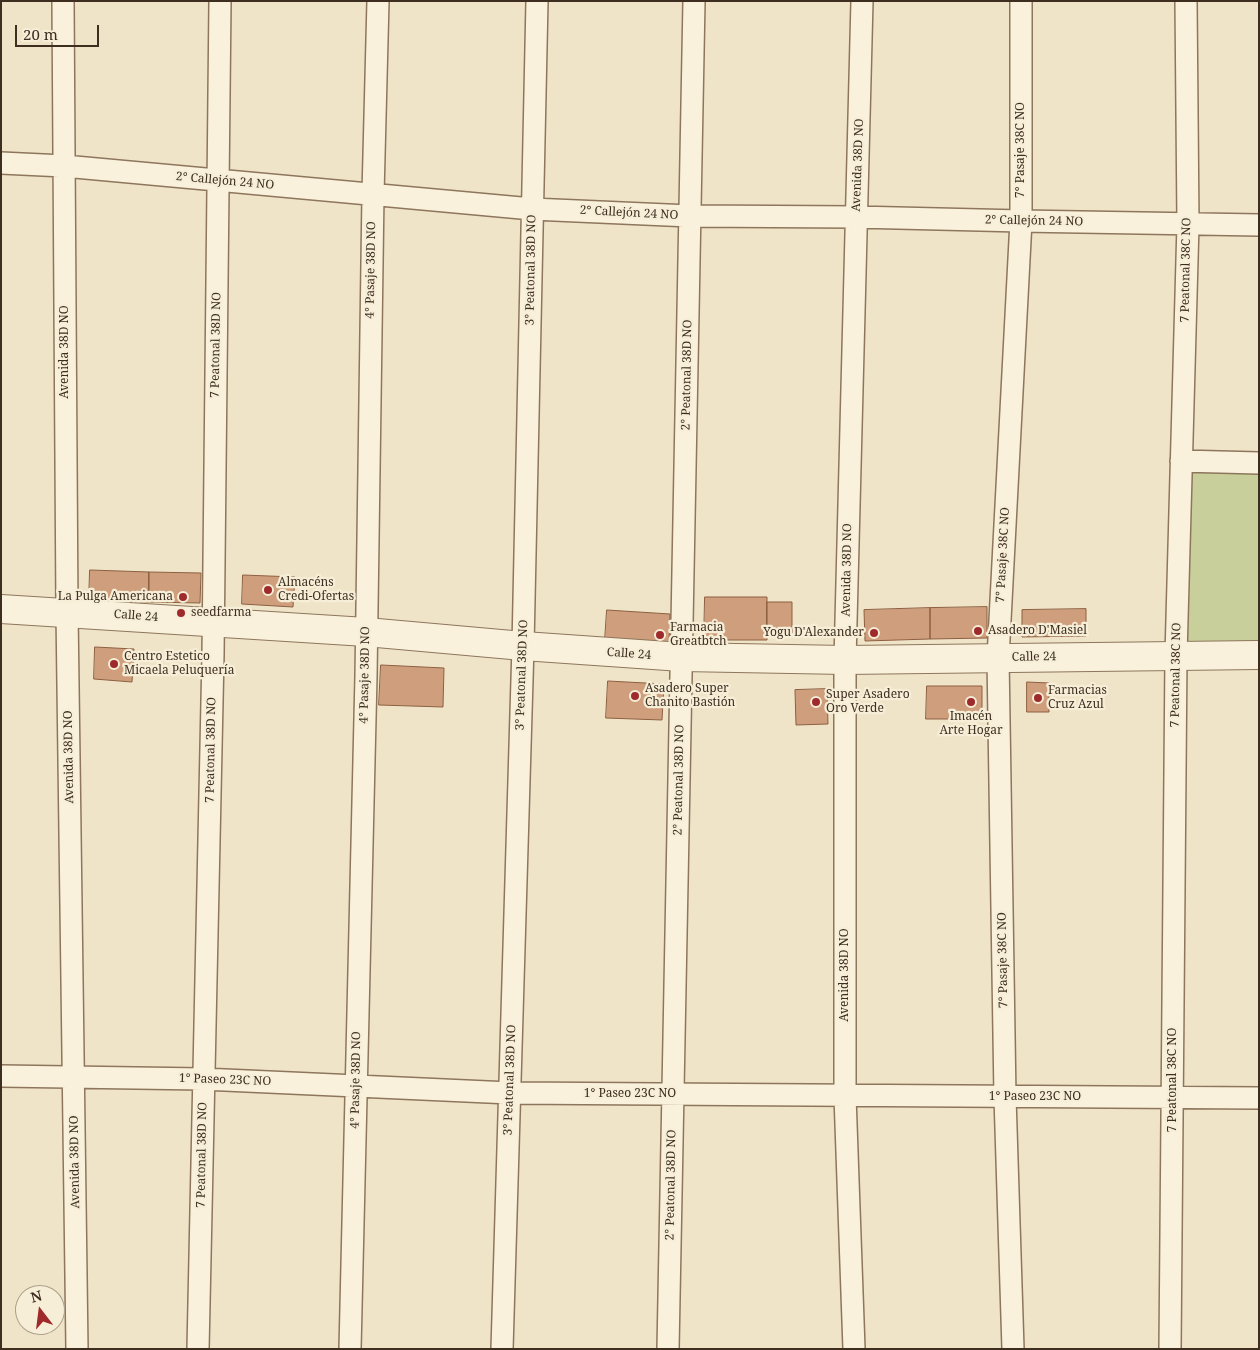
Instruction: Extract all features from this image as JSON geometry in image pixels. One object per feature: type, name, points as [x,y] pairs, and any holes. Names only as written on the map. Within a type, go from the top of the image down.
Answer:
[{"type":"street","name":"Avenida 38D NO","points":[[62,1],[67,612],[77,1349]]},
{"type":"street","name":"7 Peatonal 38D NO","points":[[198,1349],[213,621],[220,1]]},
{"type":"street","name":"4° Pasaje 38D NO","points":[[350,1349],[378,1]]},
{"type":"street","name":"3° Peatonal 38D NO","points":[[502,1349],[523,646],[537,1]]},
{"type":"street","name":"2° Peatonal 38D NO","points":[[668,1349],[694,1]]},
{"type":"street","name":"Avenida 38D NO","points":[[854,1349],[845,1096],[845,660],[862,1]]},
{"type":"street","name":"7° Pasaje 38C NO","points":[[1012,1349],[1005,1097],[998,658],[1021,221],[1021,1]]},
{"type":"street","name":"7 Peatonal 38C NO","points":[[1170,1349],[1176,655],[1188,224],[1186,1]]},
{"type":"street","name":"2° Callejón 24 NO","points":[[1,163],[64,166],[532,209],[690,216],[1259,224]]},
{"type":"street","points":[[1181,461],[1259,463]]},
{"type":"street","name":"Calle 24","points":[[1,609],[213,621],[682,657],[845,660],[1259,655]]},
{"type":"street","name":"1° Paseo 23C NO","points":[[1,1076],[203,1079],[510,1093],[1259,1098]]},
{"type":"green space","points":[[1188,471],[1259,474],[1259,645],[1187,647],[1189,562]]},
{"type":"building","points":[[90,570],[149,572],[149,602],[89,601]]},
{"type":"building","points":[[149,572],[201,573],[200,603],[149,602]]},
{"type":"building","name":"Almacéns Credi-Ofertas","points":[[243,575],[295,577],[293,607],[242,604]]},
{"type":"building","points":[[705,597],[767,597],[767,640],[704,640]]},
{"type":"building","points":[[767,602],[792,602],[792,633],[767,634]]},
{"type":"building","points":[[987,607],[987,638],[930,639],[930,608]]},
{"type":"building","points":[[930,608],[930,639],[865,641],[864,610]]},
{"type":"building","points":[[1086,609],[1086,636],[1022,637],[1022,610]]},
{"type":"building","points":[[607,610],[670,614],[669,644],[605,640]]},
{"type":"building","name":"Centro Estetico Micaela Peluquería","points":[[95,647],[134,649],[132,682],[94,679]]},
{"type":"building","points":[[381,665],[444,668],[443,707],[379,705]]},
{"type":"building","points":[[608,681],[664,684],[662,720],[606,718]]},
{"type":"building","name":"Farmacias Cruz Azul","points":[[1027,682],[1049,683],[1049,712],[1027,712]]},
{"type":"building","points":[[927,686],[982,686],[982,719],[926,719]]},
{"type":"building","points":[[827,689],[828,724],[796,725],[795,690]]},
{"type":"place","name":"Almacéns Credi-Ofertas","points":[[268,590]]},
{"type":"place","name":"La Pulga Americana","points":[[183,597]]},
{"type":"place","name":"seedfarma","points":[[181,613]]},
{"type":"place","name":"Asadero D'Masiel","points":[[978,631]]},
{"type":"place","name":"Yogu D'Alexander","points":[[874,633]]},
{"type":"place","name":"Farmacia Greatbtch","points":[[660,635]]},
{"type":"place","name":"Centro Estetico Micaela Peluquería","points":[[114,664]]},
{"type":"place","name":"Asadero Super Chanito Bastión","points":[[635,696]]},
{"type":"place","name":"Farmacias Cruz Azul","points":[[1038,698]]},
{"type":"place","name":"Super Asadero Oro Verde","points":[[816,702]]},
{"type":"place","name":"Imacén Arte Hogar","points":[[971,702]]}]
